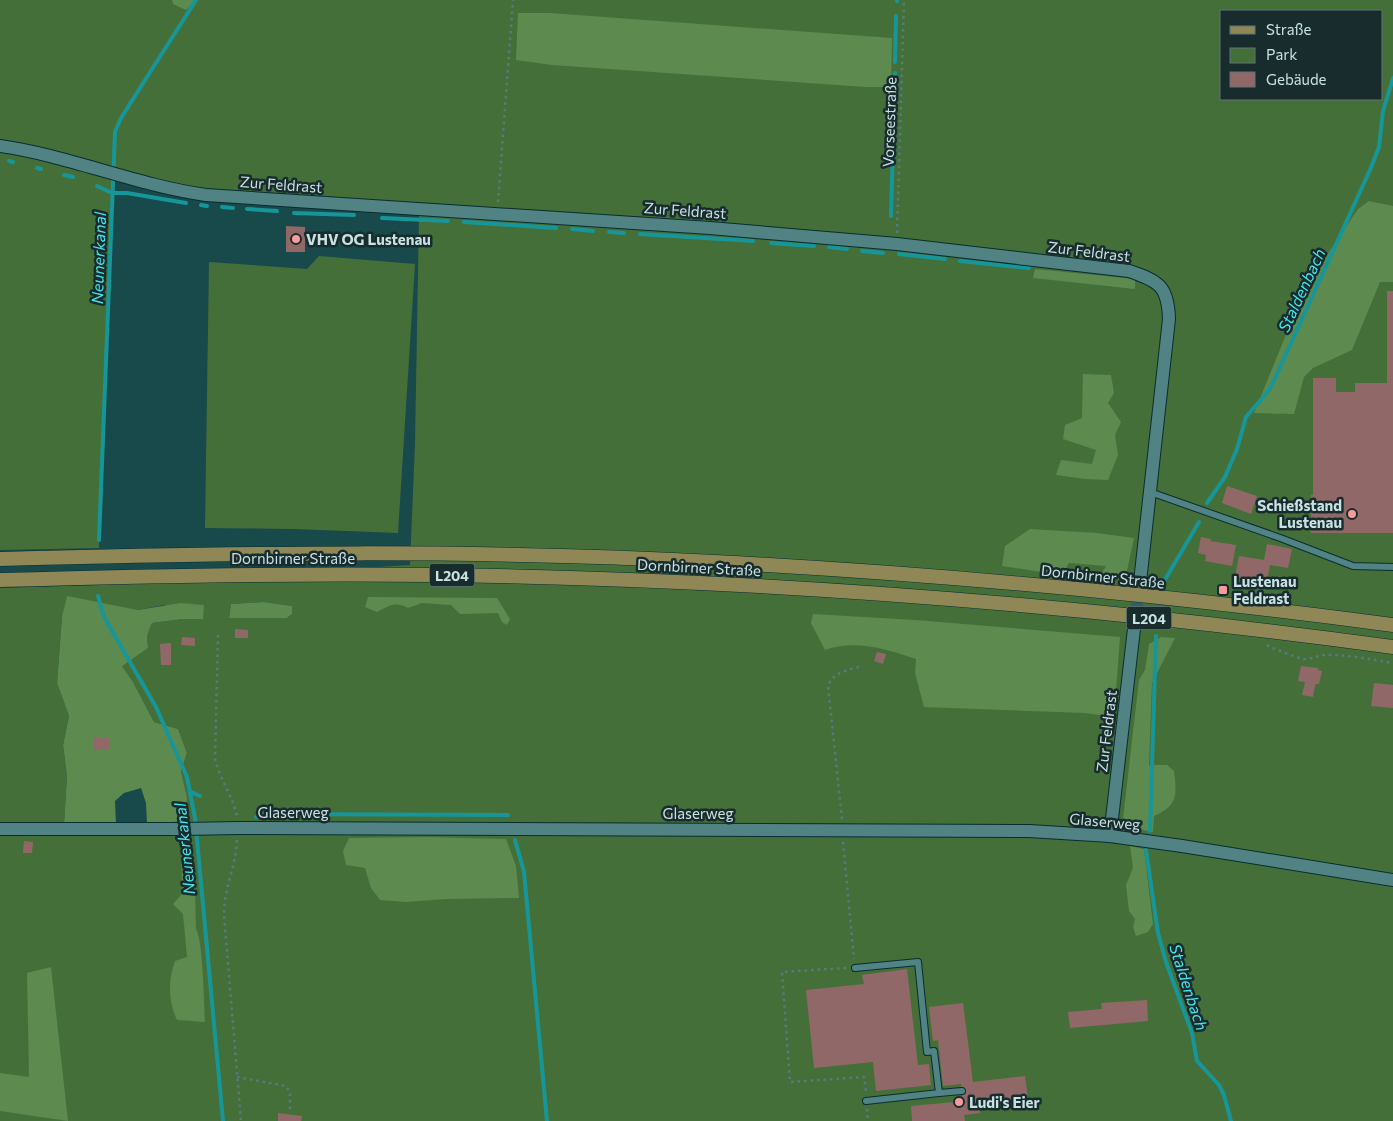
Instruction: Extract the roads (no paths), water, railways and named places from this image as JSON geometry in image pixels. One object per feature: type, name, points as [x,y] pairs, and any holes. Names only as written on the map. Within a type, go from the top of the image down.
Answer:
[{"type":"main road","name":"Dornbirner Straße","points":[[0,558],[387,553],[710,562],[1042,586],[1204,602],[1393,625]]},
{"type":"main road","name":"Dornbirner Straße","points":[[0,580],[330,574],[447,575],[673,582],[982,602],[1251,628],[1393,647]]},
{"type":"street","name":"Zur Feldrast","points":[[0,146],[44,155],[165,188],[206,195],[710,228],[897,244],[1129,271],[1152,278],[1162,288],[1168,302],[1169,319],[1140,582]]},
{"type":"street","name":"Zur Feldrast","points":[[1110,836],[1134,629]]},
{"type":"street","name":"Glaserweg","points":[[0,829],[1030,831],[1110,836],[1393,880]]},
{"type":"lane","points":[[1150,492],[1353,566],[1393,567]]},
{"type":"lane","points":[[855,968],[918,962],[927,1052],[934,1051],[939,1093]]},
{"type":"lane","points":[[866,1101],[962,1091]]},
{"type":"waterway","name":"Neunerkanal","points":[[99,540],[115,132],[121,118],[196,0]]},
{"type":"waterway","points":[[895,62],[896,16]]},
{"type":"waterway","points":[[891,216],[895,73]]},
{"type":"waterway","name":"Staldenbach","points":[[1207,503],[1225,477],[1237,449],[1246,417],[1270,389],[1370,170],[1379,147],[1383,111],[1393,78]]},
{"type":"waterway","points":[[9,161],[13,162]]},
{"type":"waterway","points":[[37,168],[41,169]]},
{"type":"waterway","points":[[64,175],[73,177]]},
{"type":"waterway","points":[[97,186],[112,193],[127,193],[186,203]]},
{"type":"waterway","points":[[201,205],[207,206]]},
{"type":"waterway","points":[[222,207],[233,208]]},
{"type":"waterway","points":[[247,209],[277,211]]},
{"type":"waterway","points":[[294,213],[354,215]]},
{"type":"waterway","points":[[382,218],[448,221]]},
{"type":"waterway","points":[[464,222],[556,228]]},
{"type":"waterway","points":[[572,229],[593,231]]},
{"type":"waterway","points":[[609,232],[624,233]]},
{"type":"waterway","points":[[640,234],[753,241]]},
{"type":"waterway","points":[[771,243],[814,246]]},
{"type":"waterway","points":[[829,247],[847,249]]},
{"type":"waterway","points":[[862,251],[883,253]]},
{"type":"waterway","points":[[899,254],[945,259]]},
{"type":"waterway","points":[[960,261],[1029,268]]},
{"type":"waterway","name":"Staldenbach","points":[[1163,583],[1199,522]]},
{"type":"waterway","name":"Neunerkanal","points":[[98,596],[104,617],[156,707],[187,777],[195,818],[223,1121]]},
{"type":"waterway","name":"Staldenbach","points":[[1150,831],[1156,636]]},
{"type":"waterway","points":[[191,792],[200,796]]},
{"type":"waterway","points":[[256,817],[264,814],[508,815]]},
{"type":"waterway","points":[[515,840],[524,872],[547,1121]]},
{"type":"waterway","name":"Staldenbach","points":[[1146,850],[1158,933],[1166,962],[1192,1033],[1197,1061],[1219,1085],[1224,1095],[1231,1121]]},
{"type":"tunnel","points":[[1135,624],[1139,585]]},
{"type":"place","name":"VHV OG Lustenau","points":[[296,239]]},
{"type":"place","name":"Schießstand Lustenau","points":[[1352,514]]},
{"type":"place","name":"Lustenau Feldrast","points":[[1223,590]]},
{"type":"place","name":"Ludi's Eier","points":[[959,1102]]}]
